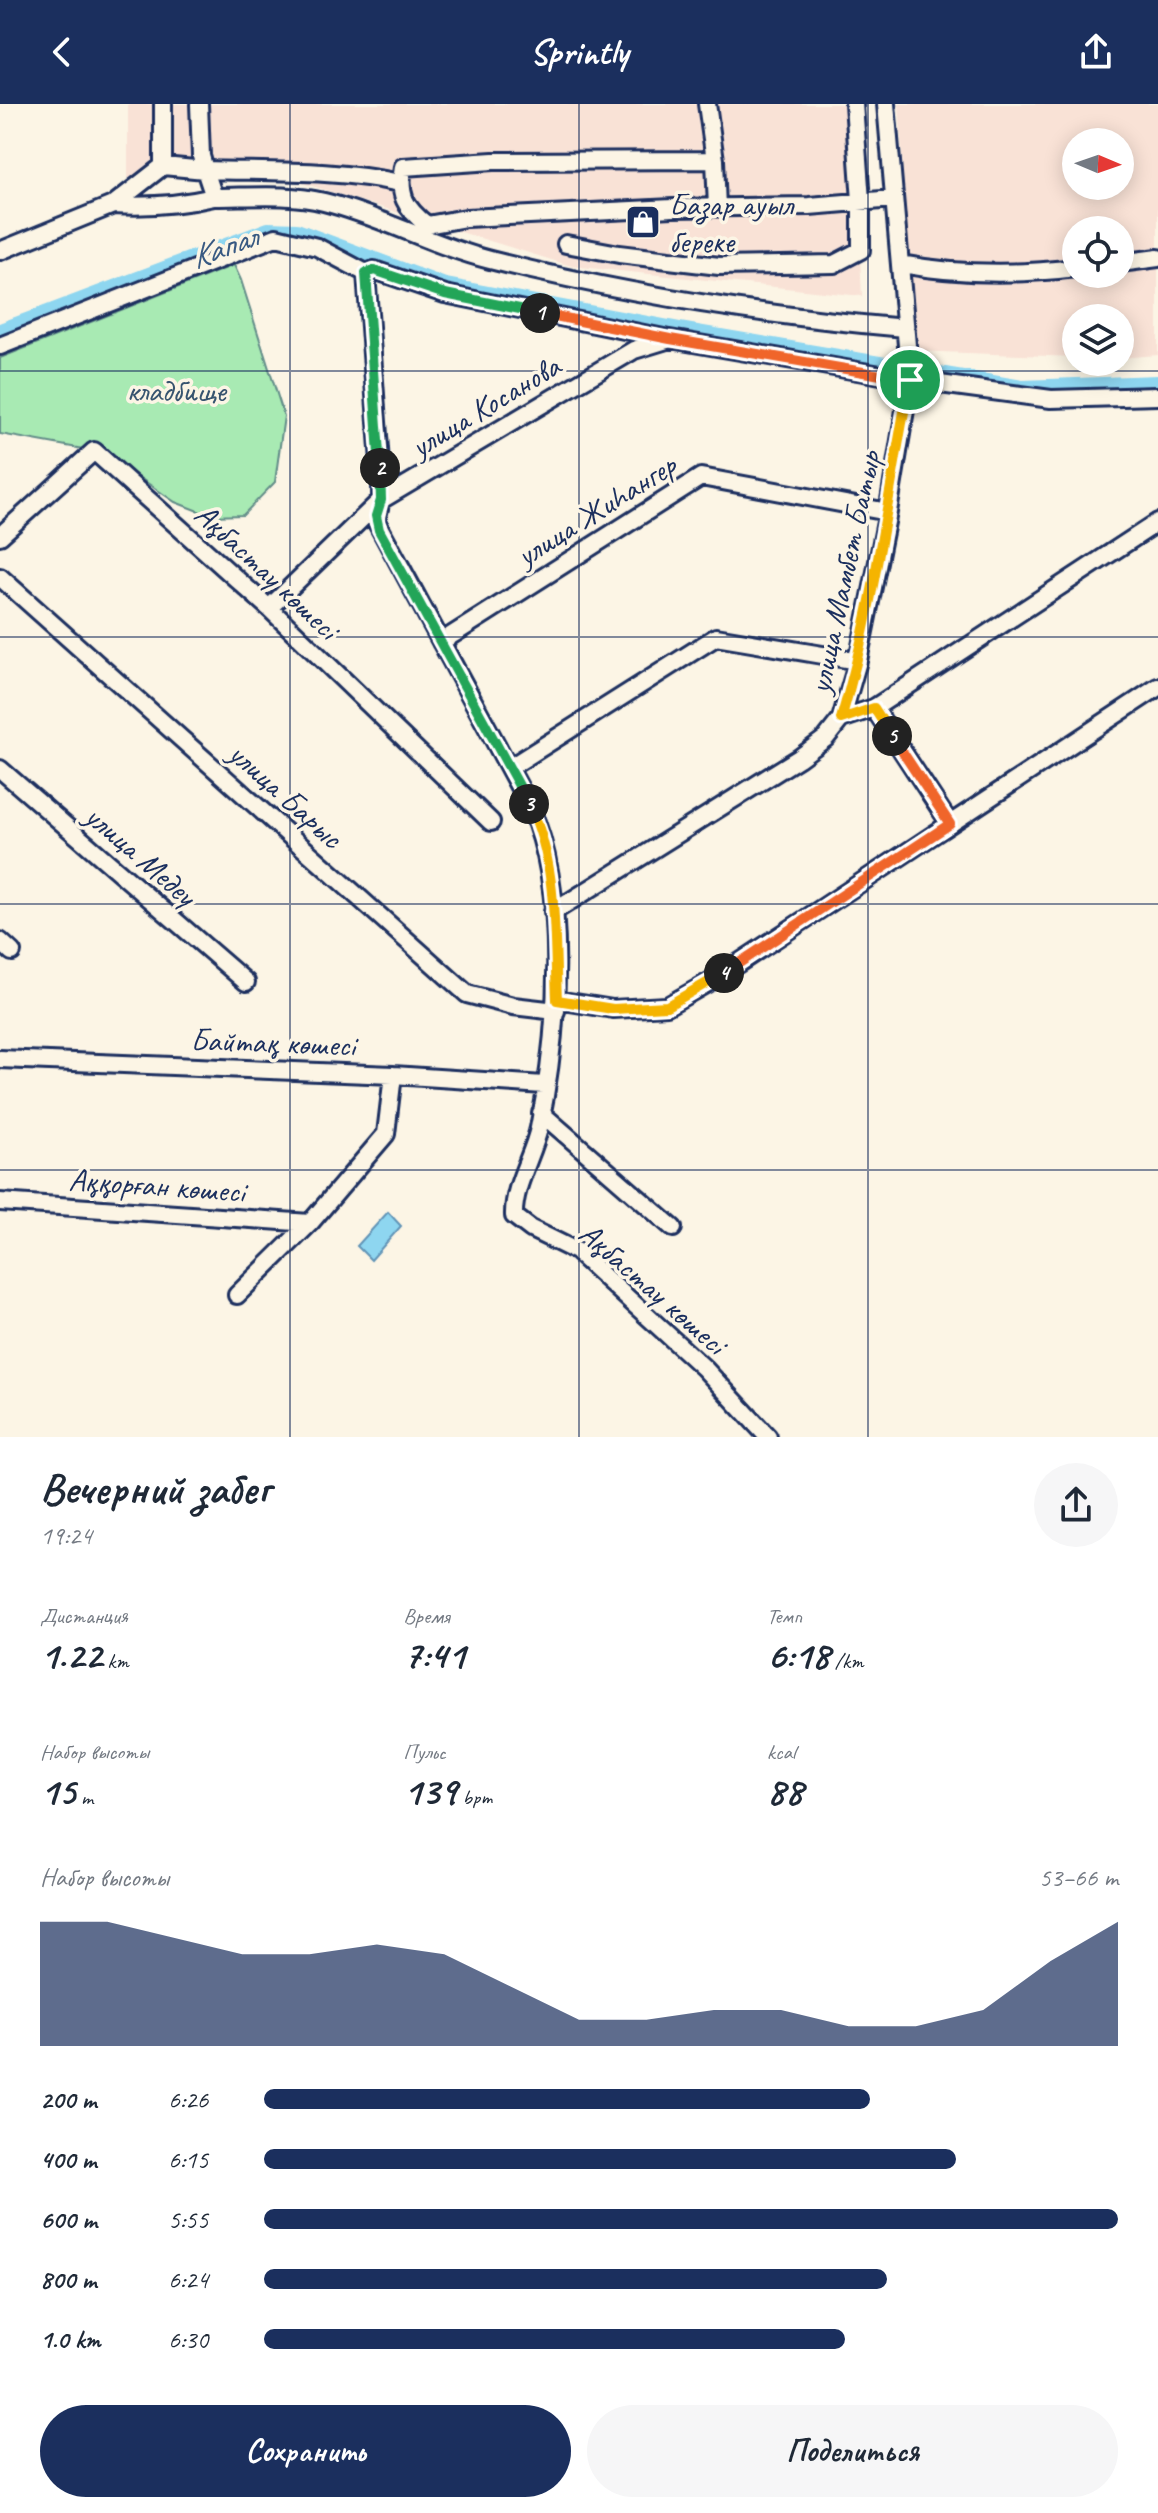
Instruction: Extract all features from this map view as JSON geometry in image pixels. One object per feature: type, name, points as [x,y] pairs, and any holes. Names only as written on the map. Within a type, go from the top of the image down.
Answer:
[{"type":"street","points":[[163,104],[163,166]]},
{"type":"street","points":[[199,104],[201,156],[214,197]]},
{"type":"street","points":[[707,104],[715,160],[717,208]]},
{"type":"street","points":[[566,244],[719,266],[834,264],[861,250],[854,104]]},
{"type":"street","name":"улица Мамбет Батыр","points":[[553,912],[799,758],[826,738],[841,719],[858,661],[910,380],[886,104]]},
{"type":"street","points":[[715,160],[493,161],[403,167],[400,183],[408,210],[427,225],[466,218],[809,206],[894,199]]},
{"type":"street","points":[[0,251],[113,205],[163,166],[329,173],[370,176],[400,183]]},
{"type":"street","points":[[113,205],[166,206],[214,197],[321,201],[467,254],[521,268],[781,316],[905,328]]},
{"type":"street","points":[[0,346],[276,237],[317,247],[366,273],[374,270],[445,294],[670,339]]},
{"type":"street","points":[[1134,261],[1158,258]]},
{"type":"street","points":[[901,264],[931,270],[997,275],[1062,269]]},
{"type":"street","name":"Ақбастау көшесі","points":[[366,273],[381,500],[376,516],[379,530],[530,807],[544,842],[553,912],[556,1005],[541,1113],[514,1216],[531,1229],[576,1251],[704,1368],[768,1437]]},
{"type":"street","name":"улица Косанова","points":[[269,608],[381,500],[634,350],[670,339],[910,380],[1051,399],[1158,396]]},
{"type":"street","name":"Ақбастау көшесі","points":[[0,536],[94,451],[269,608],[491,822]]},
{"type":"street","name":"улица Жиhангер","points":[[441,642],[701,477],[888,512]]},
{"type":"street","points":[[841,719],[874,708],[1158,522]]},
{"type":"street","name":"улица Барыс","points":[[0,577],[467,994],[513,1006],[613,1009],[667,1006],[716,978],[1158,687]]},
{"type":"street","points":[[509,768],[716,637],[858,661]]},
{"type":"street","points":[[874,708],[950,824]]},
{"type":"street","name":"улица Медеу","points":[[0,769],[246,982]]},
{"type":"street","name":"Байтақ көшесі","points":[[0,1059],[393,1075],[544,1085]]},
{"type":"street","points":[[237,1295],[310,1223],[386,1134],[393,1075]]},
{"type":"street","points":[[541,1113],[673,1228]]},
{"type":"street","name":"Аққорған көшесі","points":[[0,1202],[310,1223]]},
{"type":"shaded area","name":"Базар ауыл береке","points":[[128,104],[852,104],[862,296],[571,266],[283,177],[128,178]]},
{"type":"shaded area","points":[[899,104],[1158,104],[1158,355],[1134,357],[1134,304],[1062,304],[1062,356],[913,351]]},
{"type":"green space","name":"кладбище","points":[[234,265],[284,416],[275,482],[243,515],[211,516],[175,502],[121,465],[94,451],[0,434],[0,358]]},
{"type":"water","points":[[388,1212],[401,1226],[371,1260],[357,1246]]},
{"type":"waterway","name":"Капал","points":[[0,330],[268,229],[297,230],[445,285],[679,329],[1022,387],[1158,382]]},
{"type":"place","name":"Базар ауыл береке","points":[[643,222]]},
{"type":"route","points":[[374,270],[445,294],[670,339],[910,380],[858,661],[841,719],[874,708],[950,824],[716,978],[667,1006],[613,1009],[557,1000],[553,912],[544,842],[538,826],[376,521],[381,500],[381,476],[366,273],[374,270]]}]
